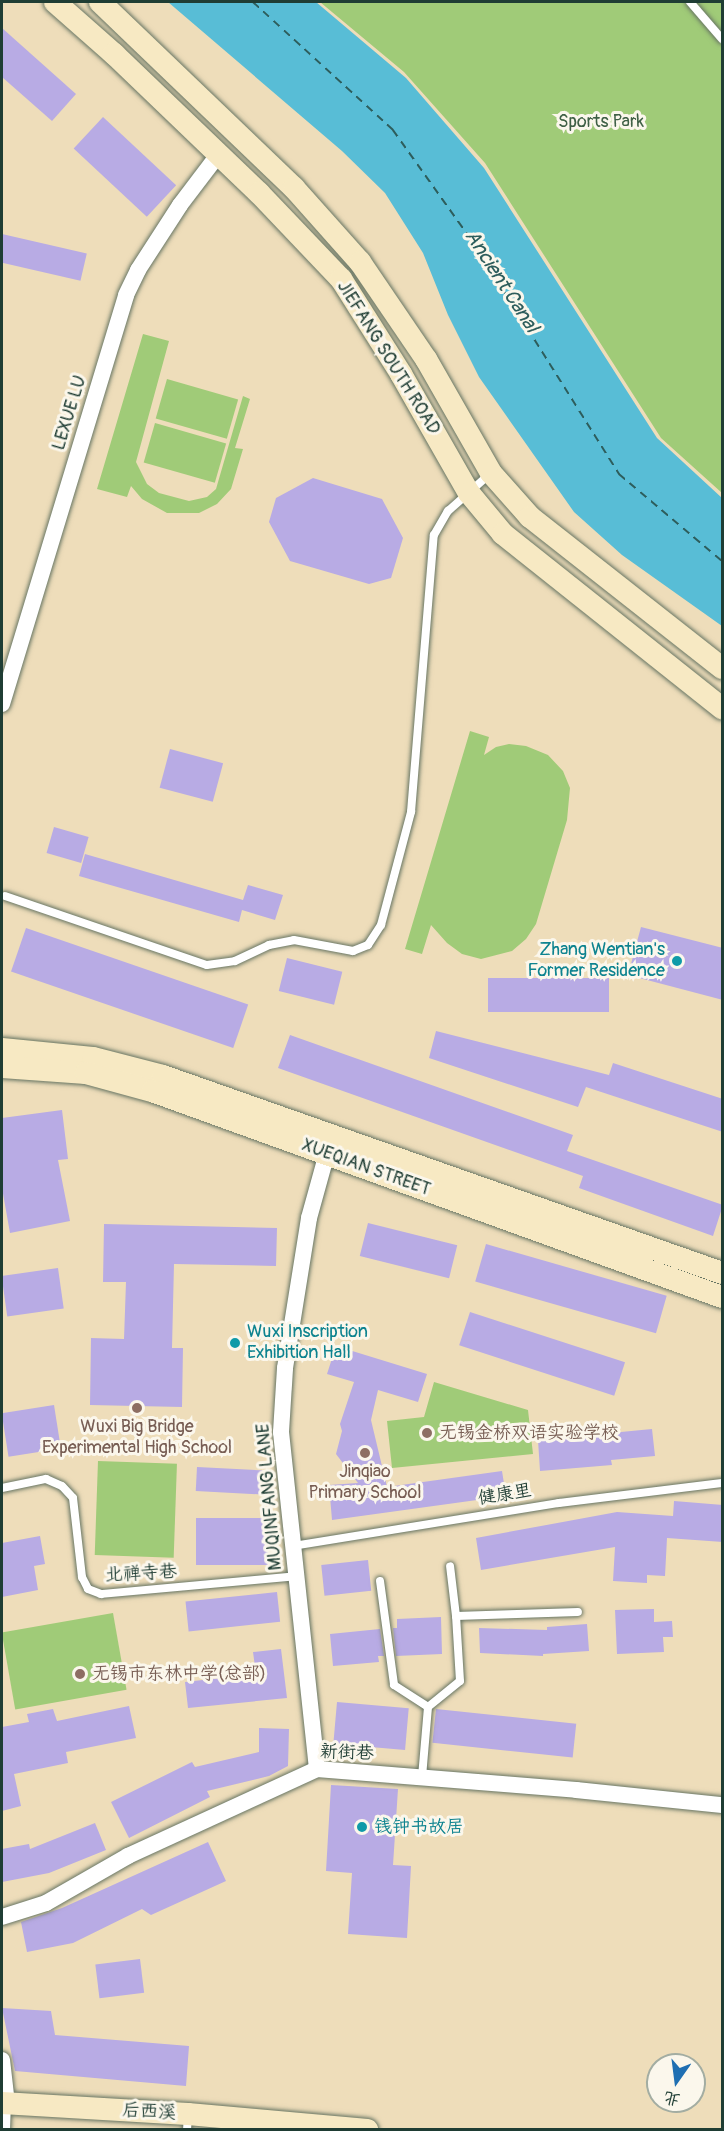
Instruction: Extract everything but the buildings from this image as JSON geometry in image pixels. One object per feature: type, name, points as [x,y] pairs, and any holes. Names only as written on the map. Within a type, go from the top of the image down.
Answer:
[{"type":"main road","name":"JIEFANG SOUTH ROAD","points":[[55,2],[114,54],[258,193],[341,279],[402,374],[468,493],[503,534],[723,708]]},
{"type":"main road","name":"JIEFANG SOUTH ROAD","points":[[100,2],[294,188],[360,262],[426,359],[492,473],[530,517],[723,668]]},
{"type":"main road","name":"XUEQIAN STREET","points":[[2,1049],[93,1058],[163,1076],[723,1273]]},
{"type":"main road","name":"XUEQIAN STREET","points":[[2,1067],[97,1076],[152,1091],[723,1298]]},
{"type":"main road","name":"后西溪","points":[[4,2103],[188,2122],[354,2129]]},
{"type":"street","name":"LEXUE LU","points":[[2,704],[126,295],[138,270],[162,233],[218,155]]},
{"type":"street","name":"MUQINFANG LANE","points":[[316,1769],[280,1432],[285,1368],[309,1218],[327,1153]]},
{"type":"street","name":"新街巷","points":[[2,1917],[46,1903],[128,1856],[316,1769],[723,1805]]},
{"type":"street","points":[[2,2060],[4,2103]]},
{"type":"lane","points":[[690,2],[723,39]]},
{"type":"lane","points":[[5,896],[207,965],[235,961],[269,945],[294,940],[353,951],[368,945],[381,925],[411,812],[434,535],[448,511],[492,473]]},
{"type":"lane","name":"北禅寺巷","points":[[2,1488],[46,1479],[62,1486],[73,1498],[82,1577],[88,1589],[101,1594],[297,1576]]},
{"type":"lane","name":"健康里","points":[[293,1546],[559,1503],[723,1483]]},
{"type":"lane","points":[[422,1777],[428,1707],[460,1681],[450,1566]]},
{"type":"lane","points":[[380,1581],[394,1685],[428,1707]]},
{"type":"lane","points":[[456,1616],[578,1612]]},
{"type":"lane","points":[[4,2103],[6,2130]]},
{"type":"green space","name":"Sports Park","points":[[320,2],[722,2],[722,493],[661,438],[485,163],[404,72]]},
{"type":"green space","points":[[143,334],[169,341],[136,462],[147,484],[159,493],[189,501],[207,497],[216,489],[243,396],[250,399],[235,448],[243,449],[231,489],[217,504],[199,513],[167,513],[142,499],[131,486],[127,497],[97,489]]},
{"type":"green space","points":[[167,379],[238,399],[227,439],[156,418]]},
{"type":"green space","points":[[155,423],[226,443],[215,483],[144,462]]},
{"type":"green space","points":[[470,731],[489,737],[484,755],[496,747],[509,744],[526,746],[548,755],[563,771],[570,788],[567,820],[536,924],[526,939],[512,951],[481,959],[462,954],[447,943],[431,925],[422,954],[405,949]]},
{"type":"green space","points":[[434,1382],[528,1410],[533,1454],[392,1468],[387,1421],[424,1417]]},
{"type":"green space","points":[[98,1461],[177,1464],[174,1558],[95,1555]]},
{"type":"green space","points":[[113,1613],[127,1690],[15,1709],[2,1633]]},
{"type":"water","name":"Ancient Canal","points":[[168,2],[316,2],[406,78],[484,168],[657,438],[722,498],[722,626],[622,555],[574,512],[479,377],[448,315],[423,253],[385,193],[342,151]]},
{"type":"ferry route","points":[[253,2],[393,130],[475,245],[619,474],[722,561]]},
{"type":"place","name":"Zhang Wentian's Former Residence","points":[[677,961]]},
{"type":"place","name":"Wuxi Inscription Exhibition Hall","points":[[235,1343]]},
{"type":"place","name":"Wuxi Big Bridge Experimental High School","points":[[137,1408]]},
{"type":"place","name":"无锡金桥双语实验学校","points":[[427,1433]]},
{"type":"place","name":"Jinqiao Primary School","points":[[365,1453]]},
{"type":"place","name":"无锡市东林中学(总部)","points":[[80,1674]]},
{"type":"place","name":"钱钟书故居","points":[[362,1827]]}]
